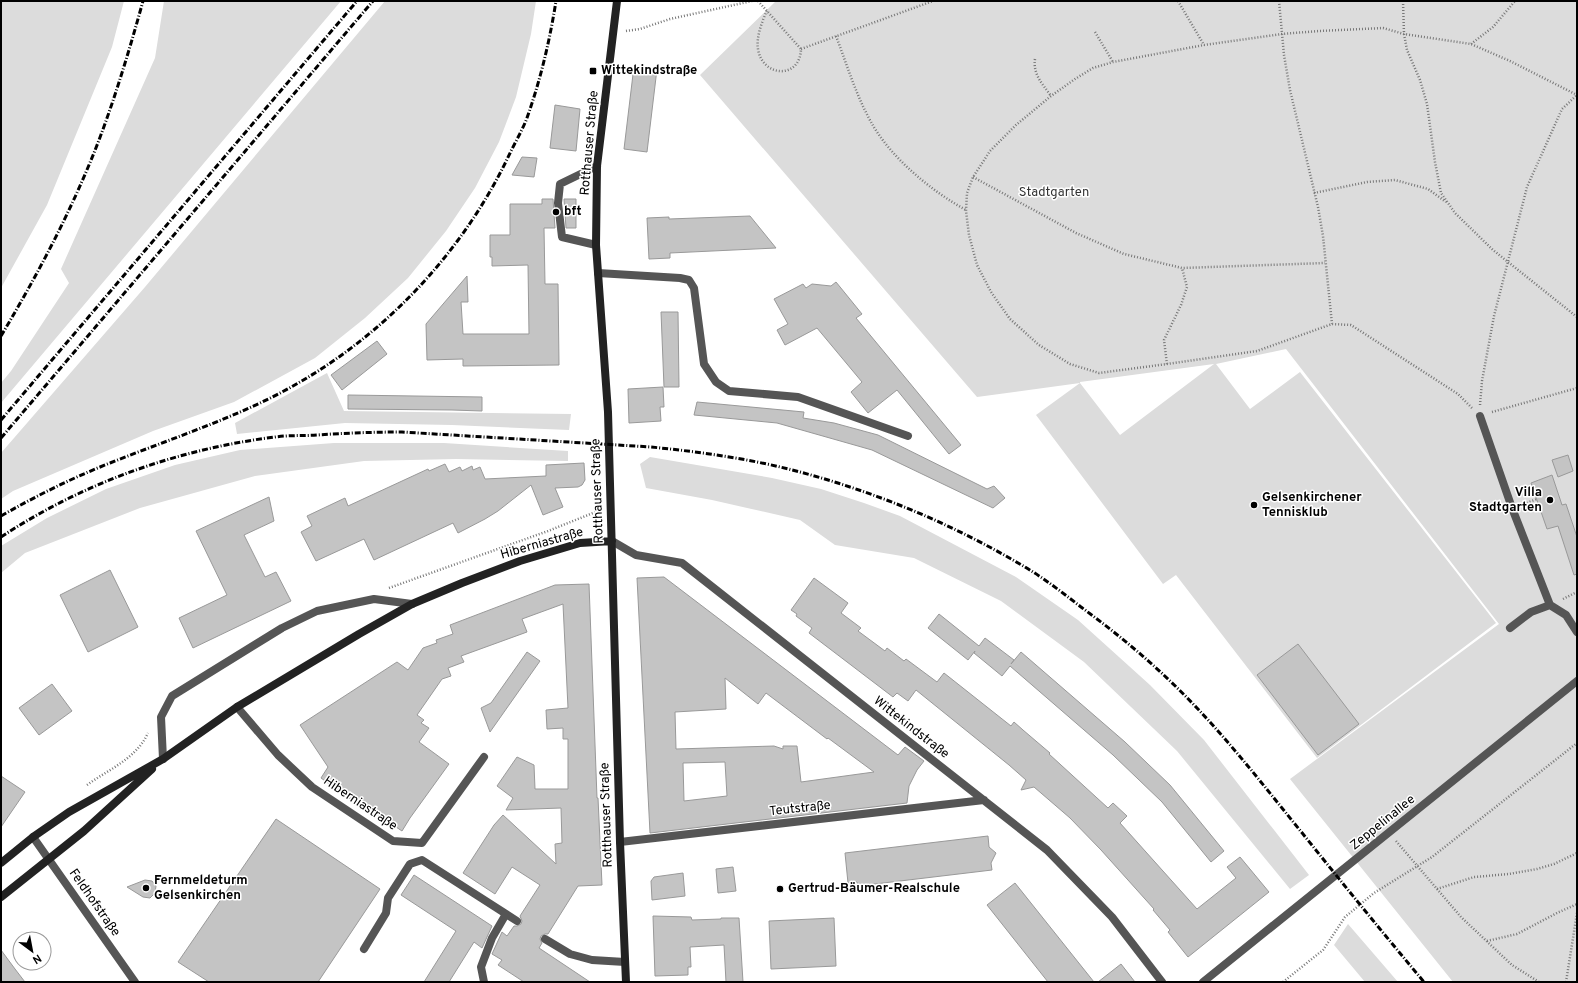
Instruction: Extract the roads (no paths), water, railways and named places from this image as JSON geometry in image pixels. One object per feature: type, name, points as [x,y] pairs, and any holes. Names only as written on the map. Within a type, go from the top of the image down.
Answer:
[{"type":"main road","name":"Rotthauser Straße","points":[[617,1],[598,166],[596,245],[608,412],[612,506],[620,842],[626,982]]},
{"type":"main road","name":"Hiberniastraße","points":[[1,863],[33,837],[69,812],[163,759],[237,707],[412,604],[462,582],[520,561],[580,543],[612,541]]},
{"type":"main road","name":"Hiberniastraße","points":[[1,897],[84,831],[163,759]]},
{"type":"street","points":[[596,245],[562,237],[558,203],[560,184],[598,166]]},
{"type":"street","points":[[598,273],[680,278],[689,280],[694,288],[704,364],[716,382],[729,391],[798,397],[908,436]]},
{"type":"street","points":[[1480,416],[1512,508],[1550,605],[1566,615],[1577,632]]},
{"type":"street","name":"Wittekindstraße","points":[[612,541],[636,555],[682,563],[1047,850],[1112,917],[1162,982]]},
{"type":"street","points":[[163,759],[161,717],[172,696],[282,628],[318,611],[374,598],[412,604]]},
{"type":"street","points":[[1510,628],[1531,612],[1550,605]]},
{"type":"street","name":"Zeppelinallee","points":[[1203,982],[1577,681]]},
{"type":"street","name":"Hiberniastraße","points":[[237,707],[278,756],[312,787],[393,841],[422,843],[484,757]]},
{"type":"street","name":"Teutstraße","points":[[620,842],[984,800]]},
{"type":"street","name":"Feldhofstraße","points":[[33,837],[135,982]]},
{"type":"street","points":[[364,949],[386,913],[388,898],[406,869],[410,864],[422,860],[517,921]]},
{"type":"street","points":[[484,982],[481,967],[492,938],[506,914]]},
{"type":"street","points":[[545,939],[570,954],[592,960],[626,962]]},
{"type":"railway","points":[[1,336],[28,289],[78,191],[99,140],[117,89],[143,1]]},
{"type":"railway","points":[[1,420],[357,1]]},
{"type":"railway","points":[[1,438],[373,1]]},
{"type":"railway","points":[[1,516],[41,494],[82,475],[204,427],[260,403],[300,382],[338,358],[374,330],[407,299],[438,266],[466,230],[490,191],[520,133],[533,101],[548,44],[556,1]]},
{"type":"railway","points":[[1,537],[65,500],[132,471],[203,450],[286,436],[402,432],[651,447],[745,460],[782,467],[830,480],[888,500],[944,524],[999,552],[1047,581],[1126,642],[1183,693],[1224,738],[1251,769],[1424,982]]},
{"type":"place","name":"Wittekindstraße","points":[[593,71]]},
{"type":"place","name":"bft","points":[[556,212]]},
{"type":"place","name":"Villa Stadtgarten","points":[[1550,500]]},
{"type":"place","name":"Gelsenkirchener Tennisklub","points":[[1254,505]]},
{"type":"place","name":"Fernmeldeturm Gelsenkirchen","points":[[146,888]]},
{"type":"place","name":"Gertrud-Bäumer-Realschule","points":[[780,889]]},
{"type":"park label","name":"Stadtgarten","points":[[1054,193]]}]
